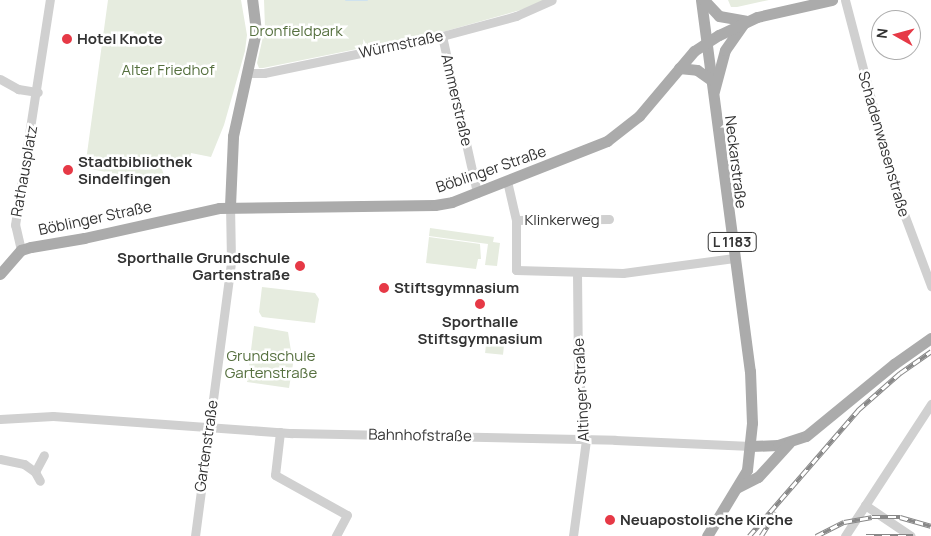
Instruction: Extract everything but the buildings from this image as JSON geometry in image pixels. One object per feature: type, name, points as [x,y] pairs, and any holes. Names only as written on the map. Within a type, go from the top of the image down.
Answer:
[{"type":"main road","points":[[230,206],[233,136],[256,31],[252,0]]},
{"type":"main road","points":[[703,0],[719,16],[746,21],[725,50],[712,97]]},
{"type":"main road","name":"Neckarstraße","points":[[703,0],[712,97],[750,371],[751,446]]},
{"type":"main road","name":"Böblinger Straße","points":[[21,250],[230,206],[435,205],[478,193],[593,147],[621,132],[640,116],[680,68],[706,42],[746,21],[832,0]]},
{"type":"main road","points":[[680,68],[696,70],[710,79]]},
{"type":"main road","points":[[0,274],[21,250]]},
{"type":"main road","points":[[751,446],[790,442],[806,436],[894,364],[931,338]]},
{"type":"main road","points":[[738,487],[758,477],[790,442]]},
{"type":"main road","name":"L 1183","points":[[707,536],[747,470],[751,446]]},
{"type":"street","name":"Rathausplatz","points":[[21,250],[15,225],[38,92],[50,0]]},
{"type":"street","name":"Würmstraße","points":[[247,73],[264,74],[442,36],[516,16],[552,0]]},
{"type":"street","name":"Schadenwasenstraße","points":[[845,0],[895,190],[931,286]]},
{"type":"street","name":"Ammerstraße","points":[[442,36],[478,193]]},
{"type":"street","points":[[0,79],[18,89],[38,92]]},
{"type":"street","points":[[507,181],[516,220],[516,270],[577,274],[653,270],[734,258]]},
{"type":"street","name":"Gartenstraße","points":[[198,535],[208,428],[231,261],[230,206]]},
{"type":"street","name":"Klinkerweg","points":[[516,220],[609,219]]},
{"type":"street","name":"Altinger Straße","points":[[573,536],[586,440],[578,370],[577,274]]},
{"type":"street","points":[[845,536],[931,404]]},
{"type":"street","name":"Bahnhofstraße","points":[[0,419],[53,416],[280,432],[751,446]]},
{"type":"street","points":[[280,432],[275,475],[347,515],[336,536]]},
{"type":"street","points":[[35,472],[44,456]]},
{"type":"street","points":[[0,459],[24,464],[35,472],[40,481]]},
{"type":"street","points":[[865,505],[911,536]]},
{"type":"green space","name":"Alter Friedhof","points":[[108,0],[241,0],[247,35],[245,51],[224,125],[211,157],[191,153],[188,167],[159,161],[165,178],[155,176],[154,181],[85,168]]},
{"type":"green space","name":"Dronfieldpark","points":[[264,0],[544,0],[524,9],[446,31],[259,68],[257,63],[265,28]]},
{"type":"green space","points":[[728,0],[769,0],[731,7]]},
{"type":"green space","points":[[430,228],[494,237],[493,242],[500,243],[497,266],[485,265],[488,244],[429,236]]},
{"type":"green space","points":[[429,237],[480,244],[481,259],[478,259],[476,269],[426,263]]},
{"type":"green space","points":[[262,287],[315,293],[319,299],[315,323],[262,317],[259,312]]},
{"type":"green space","name":"Grundschule Gartenstraße","points":[[254,326],[288,332],[293,364],[289,388],[247,382]]},
{"type":"green space","points":[[487,335],[505,337],[503,355],[485,353]]},
{"type":"waterway","points":[[346,0],[367,0]]},
{"type":"railway","points":[[749,536],[858,410],[900,373],[931,351]]},
{"type":"railway","points":[[761,536],[776,512]]},
{"type":"railway","points":[[816,536],[844,522],[872,517],[900,517],[931,526]]},
{"type":"railway","points":[[866,536],[913,536]]},
{"type":"place","name":"Hotel Knote","points":[[67,39]]},
{"type":"place","name":"Stadtbibliothek Sindelfingen","points":[[68,170]]},
{"type":"place","name":"Sporthalle Grundschule Gartenstraße","points":[[300,266]]},
{"type":"place","name":"Stiftsgymnasium","points":[[384,288]]},
{"type":"place","name":"Sporthalle Stiftsgymnasium","points":[[480,304]]},
{"type":"place","name":"Neuapostolische Kirche","points":[[610,520]]}]
